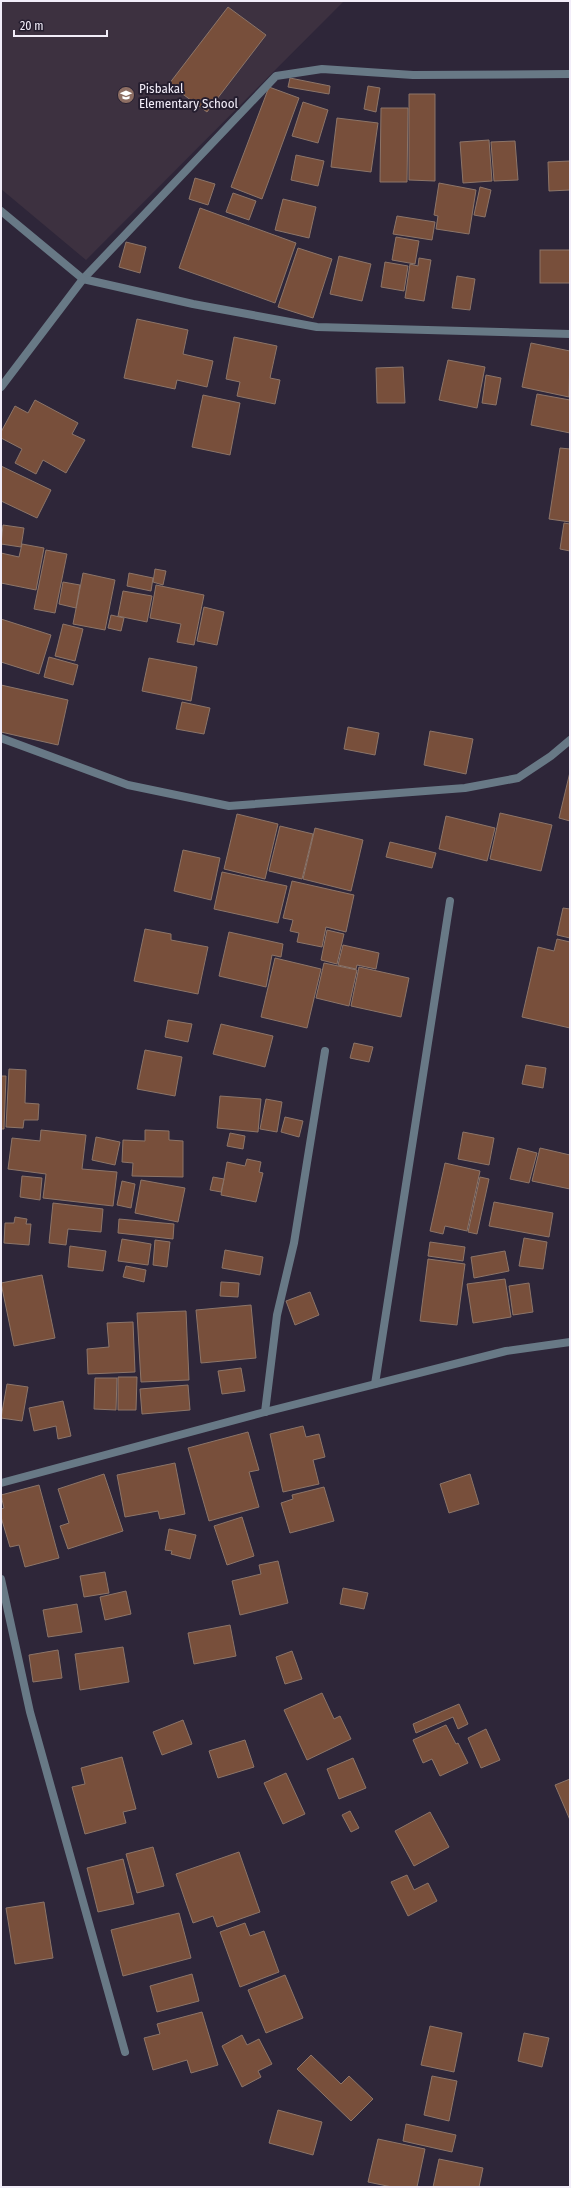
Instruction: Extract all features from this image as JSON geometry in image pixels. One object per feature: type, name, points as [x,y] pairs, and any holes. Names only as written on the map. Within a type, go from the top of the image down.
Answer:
[{"type":"street","points":[[1,387],[83,279],[276,76],[322,69],[413,75],[570,74]]},
{"type":"street","points":[[1,211],[83,279],[193,304],[317,327],[570,334]]},
{"type":"street","points":[[1,738],[128,785],[229,806],[465,788],[518,778],[551,756],[570,740]]},
{"type":"street","points":[[375,1384],[450,901]]},
{"type":"street","points":[[265,1412],[277,1314],[294,1243],[325,1051]]},
{"type":"street","points":[[1,1483],[265,1412],[506,1351],[570,1342]]},
{"type":"street","points":[[1,1579],[30,1712],[125,2052]]},
{"type":"shaded area","name":"Pisbakal Elementary School","points":[[1,1],[344,1],[86,260],[1,189]]},
{"type":"building","points":[[228,7],[266,35],[207,112],[169,84]]},
{"type":"building","points":[[290,78],[330,86],[329,94],[288,87]]},
{"type":"building","points":[[368,86],[380,88],[376,112],[364,109]]},
{"type":"building","points":[[269,87],[299,98],[262,199],[231,187]]},
{"type":"building","points":[[409,94],[435,94],[435,181],[409,180]]},
{"type":"building","points":[[303,102],[328,110],[318,143],[292,136]]},
{"type":"building","points":[[381,108],[408,108],[407,182],[380,182]]},
{"type":"building","points":[[337,118],[378,123],[371,172],[331,167]]},
{"type":"building","points":[[489,140],[492,181],[463,183],[460,142]]},
{"type":"building","points":[[515,141],[518,180],[494,181],[491,142]]},
{"type":"building","points":[[296,155],[324,161],[318,186],[291,180]]},
{"type":"building","points":[[570,161],[570,190],[549,191],[548,162]]},
{"type":"building","points":[[195,178],[215,184],[208,205],[189,199]]},
{"type":"building","points":[[439,183],[476,190],[469,234],[436,229],[438,216],[434,215]]},
{"type":"building","points":[[480,187],[491,190],[485,217],[474,215]]},
{"type":"building","points":[[233,193],[256,201],[249,220],[226,212]]},
{"type":"building","points":[[283,199],[316,207],[309,238],[275,230]]},
{"type":"building","points":[[200,208],[296,243],[275,303],[179,268]]},
{"type":"building","points":[[397,216],[435,222],[432,240],[393,234]]},
{"type":"building","points":[[396,237],[419,241],[415,264],[392,260]]},
{"type":"building","points":[[126,242],[146,247],[140,273],[119,267]]},
{"type":"building","points":[[298,248],[332,259],[313,318],[278,307]]},
{"type":"building","points":[[540,250],[570,250],[570,283],[540,283]]},
{"type":"building","points":[[339,256],[371,264],[362,301],[330,294]]},
{"type":"building","points":[[419,258],[431,260],[424,301],[405,298],[410,264],[418,266]]},
{"type":"building","points":[[385,262],[408,266],[404,291],[381,287]]},
{"type":"building","points":[[457,276],[475,279],[470,310],[452,308]]},
{"type":"building","points":[[137,319],[188,330],[183,354],[213,361],[207,387],[177,380],[175,389],[124,378]]},
{"type":"building","points":[[234,337],[277,346],[270,378],[280,380],[275,404],[237,396],[240,382],[226,379]]},
{"type":"building","points":[[531,343],[570,351],[569,397],[522,387]]},
{"type":"building","points":[[448,360],[485,367],[477,408],[439,400]]},
{"type":"building","points":[[403,367],[405,403],[377,403],[376,368]]},
{"type":"building","points":[[486,375],[501,378],[496,405],[482,403]]},
{"type":"building","points":[[537,394],[570,400],[570,433],[531,425]]},
{"type":"building","points":[[203,395],[240,403],[230,455],[192,447]]},
{"type":"building","points":[[35,400],[78,423],[72,434],[85,440],[66,473],[43,460],[36,474],[15,463],[22,449],[1,438],[1,432],[15,406],[28,413]]},
{"type":"building","points":[[560,448],[570,449],[570,522],[549,519]]},
{"type":"building","points":[[1,466],[51,490],[37,518],[1,501]]},
{"type":"building","points":[[564,523],[570,524],[570,551],[560,549]]},
{"type":"building","points":[[3,525],[24,528],[21,547],[1,544]]},
{"type":"building","points":[[22,544],[44,548],[36,590],[1,583],[1,553],[19,557]]},
{"type":"building","points":[[46,550],[67,554],[55,613],[34,609]]},
{"type":"building","points":[[155,569],[166,571],[163,585],[153,582]]},
{"type":"building","points":[[83,573],[115,580],[105,630],[73,624]]},
{"type":"building","points":[[129,573],[153,578],[151,591],[127,586]]},
{"type":"building","points":[[63,582],[80,585],[76,608],[59,604]]},
{"type":"building","points":[[156,585],[204,595],[194,645],[177,642],[181,624],[150,618]]},
{"type":"building","points":[[123,591],[152,596],[147,622],[118,616]]},
{"type":"building","points":[[204,607],[224,612],[217,645],[197,641]]},
{"type":"building","points":[[111,615],[124,618],[121,631],[108,628]]},
{"type":"building","points":[[1,619],[51,635],[39,674],[1,662]]},
{"type":"building","points":[[63,624],[83,629],[75,661],[55,656]]},
{"type":"building","points":[[49,657],[78,665],[73,685],[44,677]]},
{"type":"building","points":[[149,658],[197,667],[191,701],[142,691]]},
{"type":"building","points":[[1,685],[68,700],[58,745],[1,732]]},
{"type":"building","points":[[182,702],[210,708],[204,734],[176,729]]},
{"type":"building","points":[[348,727],[379,733],[375,755],[344,749]]},
{"type":"building","points":[[430,731],[473,739],[466,774],[424,765]]},
{"type":"building","points":[[570,772],[570,821],[559,818]]},
{"type":"building","points":[[500,813],[552,825],[541,871],[490,859]]},
{"type":"building","points":[[237,814],[278,824],[265,879],[224,869]]},
{"type":"building","points":[[446,816],[495,828],[487,861],[439,849]]},
{"type":"building","points":[[280,826],[313,834],[302,879],[269,871]]},
{"type":"building","points":[[315,828],[363,840],[351,891],[303,879]]},
{"type":"building","points":[[390,842],[436,853],[432,868],[386,857]]},
{"type":"building","points":[[183,850],[220,858],[211,900],[174,891]]},
{"type":"building","points":[[222,872],[287,886],[278,923],[214,909]]},
{"type":"building","points":[[292,881],[354,895],[346,932],[326,927],[322,947],[297,942],[299,933],[290,931],[293,920],[283,918]]},
{"type":"building","points":[[563,908],[570,909],[570,938],[557,935]]},
{"type":"building","points":[[145,929],[171,934],[171,940],[208,947],[198,994],[134,981]]},
{"type":"building","points":[[327,930],[344,934],[337,964],[321,960]]},
{"type":"building","points":[[229,932],[283,944],[281,957],[272,955],[266,987],[219,976]]},
{"type":"building","points":[[557,939],[570,942],[570,1028],[522,1017],[538,947],[554,951]]},
{"type":"building","points":[[343,945],[379,953],[376,969],[357,965],[356,969],[338,965]]},
{"type":"building","points":[[275,958],[321,969],[307,1028],[261,1017]]},
{"type":"building","points":[[324,963],[357,970],[349,1006],[316,998]]},
{"type":"building","points":[[359,967],[409,978],[401,1017],[351,1006]]},
{"type":"building","points":[[168,1020],[192,1024],[188,1042],[165,1037]]},
{"type":"building","points":[[221,1024],[273,1036],[265,1067],[213,1054]]},
{"type":"building","points":[[354,1043],[373,1047],[369,1062],[350,1058]]},
{"type":"building","points":[[145,1050],[182,1057],[175,1096],[137,1089]]},
{"type":"building","points":[[526,1065],[546,1068],[543,1088],[522,1084]]},
{"type":"building","points":[[9,1069],[26,1070],[25,1103],[39,1104],[38,1120],[24,1120],[23,1128],[6,1127]]},
{"type":"building","points":[[1,1076],[6,1076],[4,1129],[1,1129]]},
{"type":"building","points":[[220,1096],[261,1099],[258,1132],[217,1128]]},
{"type":"building","points":[[266,1099],[282,1102],[277,1132],[260,1129]]},
{"type":"building","points":[[285,1117],[303,1121],[299,1137],[281,1132]]},
{"type":"building","points":[[41,1130],[86,1135],[82,1169],[117,1172],[113,1206],[43,1198],[46,1174],[8,1169],[12,1138],[40,1141]]},
{"type":"building","points":[[145,1130],[169,1131],[169,1140],[183,1141],[183,1177],[132,1176],[133,1163],[122,1162],[123,1140],[145,1141]]},
{"type":"building","points":[[463,1132],[494,1138],[489,1165],[458,1159]]},
{"type":"building","points":[[230,1133],[245,1136],[243,1149],[227,1146]]},
{"type":"building","points":[[96,1137],[120,1142],[115,1165],[92,1160]]},
{"type":"building","points":[[518,1148],[537,1153],[529,1183],[510,1179]]},
{"type":"building","points":[[540,1148],[570,1155],[570,1189],[532,1181]]},
{"type":"building","points":[[247,1159],[261,1162],[259,1172],[263,1173],[256,1202],[221,1195],[227,1162],[245,1166]]},
{"type":"building","points":[[445,1163],[480,1171],[467,1231],[445,1226],[443,1234],[430,1231]]},
{"type":"building","points":[[22,1176],[42,1178],[40,1200],[20,1197]]},
{"type":"building","points":[[213,1177],[224,1179],[221,1192],[210,1190]]},
{"type":"building","points":[[480,1177],[489,1179],[477,1234],[468,1232]]},
{"type":"building","points":[[141,1180],[185,1188],[178,1222],[135,1213]]},
{"type":"building","points":[[122,1181],[135,1184],[131,1208],[117,1205]]},
{"type":"building","points":[[494,1202],[553,1213],[549,1237],[489,1226]]},
{"type":"building","points":[[53,1203],[103,1209],[101,1232],[68,1229],[66,1245],[49,1243]]},
{"type":"building","points":[[15,1217],[27,1219],[26,1224],[31,1224],[29,1245],[4,1243],[5,1223],[14,1223]]},
{"type":"building","points":[[119,1219],[174,1224],[173,1239],[118,1233]]},
{"type":"building","points":[[524,1238],[547,1242],[543,1269],[519,1266]]},
{"type":"building","points":[[122,1239],[151,1244],[148,1265],[118,1261]]},
{"type":"building","points":[[155,1240],[170,1242],[167,1267],[153,1265]]},
{"type":"building","points":[[430,1242],[465,1247],[463,1261],[428,1256]]},
{"type":"building","points":[[70,1246],[106,1251],[103,1271],[68,1267]]},
{"type":"building","points":[[225,1250],[263,1257],[260,1275],[222,1268]]},
{"type":"building","points":[[505,1251],[509,1271],[474,1278],[471,1257]]},
{"type":"building","points":[[428,1259],[465,1264],[457,1325],[420,1321]]},
{"type":"building","points":[[126,1266],[146,1270],[144,1282],[123,1277]]},
{"type":"building","points":[[42,1275],[55,1338],[14,1346],[1,1283]]},
{"type":"building","points":[[505,1279],[511,1317],[473,1323],[467,1284]]},
{"type":"building","points":[[221,1282],[239,1283],[238,1297],[220,1296]]},
{"type":"building","points":[[529,1283],[533,1312],[513,1315],[509,1286]]},
{"type":"building","points":[[310,1292],[319,1315],[295,1325],[286,1301]]},
{"type":"building","points":[[251,1305],[256,1358],[201,1363],[196,1310]]},
{"type":"building","points":[[186,1311],[189,1380],[141,1382],[137,1313]]},
{"type":"building","points":[[133,1322],[135,1372],[88,1374],[87,1349],[109,1347],[107,1323]]},
{"type":"building","points":[[241,1368],[245,1391],[222,1394],[218,1371]]},
{"type":"building","points":[[118,1377],[137,1377],[136,1410],[118,1410]]},
{"type":"building","points":[[95,1378],[117,1378],[116,1410],[94,1409]]},
{"type":"building","points":[[7,1384],[28,1387],[22,1421],[1,1418]]},
{"type":"building","points":[[188,1385],[190,1410],[142,1414],[140,1389]]},
{"type":"building","points":[[63,1401],[71,1436],[58,1439],[56,1426],[34,1431],[29,1408]]},
{"type":"building","points":[[303,1426],[306,1437],[319,1434],[325,1457],[313,1460],[319,1484],[283,1492],[270,1434]]},
{"type":"building","points":[[248,1432],[259,1470],[249,1472],[259,1507],[209,1521],[188,1448]]},
{"type":"building","points":[[175,1463],[185,1514],[160,1519],[158,1511],[125,1517],[117,1475]]},
{"type":"building","points":[[104,1474],[123,1531],[68,1549],[60,1526],[69,1523],[58,1489]]},
{"type":"building","points":[[470,1474],[479,1504],[449,1513],[440,1484]]},
{"type":"building","points":[[39,1485],[59,1558],[25,1567],[19,1545],[10,1547],[1,1517],[1,1509],[4,1508],[1,1495]]},
{"type":"building","points":[[324,1487],[334,1521],[290,1533],[281,1503],[293,1499],[292,1495]]},
{"type":"building","points":[[242,1517],[254,1556],[227,1565],[214,1526]]},
{"type":"building","points":[[169,1529],[196,1535],[190,1559],[171,1554],[172,1551],[165,1550]]},
{"type":"building","points":[[278,1561],[288,1603],[240,1615],[232,1581],[261,1574],[259,1565]]},
{"type":"building","points":[[105,1572],[109,1593],[84,1597],[80,1576]]},
{"type":"building","points":[[343,1588],[368,1593],[364,1609],[340,1604]]},
{"type":"building","points":[[126,1591],[131,1614],[105,1620],[100,1597]]},
{"type":"building","points":[[77,1604],[82,1632],[48,1637],[43,1610]]},
{"type":"building","points":[[230,1625],[236,1656],[194,1664],[188,1633]]},
{"type":"building","points":[[123,1647],[129,1682],[80,1690],[75,1654]]},
{"type":"building","points":[[58,1650],[62,1678],[33,1682],[29,1655]]},
{"type":"building","points":[[292,1651],[302,1679],[285,1684],[276,1657]]},
{"type":"building","points":[[322,1693],[334,1719],[340,1716],[351,1739],[307,1760],[284,1710]]},
{"type":"building","points":[[459,1704],[468,1724],[458,1729],[453,1717],[416,1733],[413,1724]]},
{"type":"building","points":[[183,1720],[192,1744],[162,1755],[153,1732]]},
{"type":"building","points":[[446,1725],[456,1744],[458,1743],[468,1763],[440,1776],[432,1759],[423,1763],[413,1740]]},
{"type":"building","points":[[486,1729],[500,1760],[481,1768],[468,1738]]},
{"type":"building","points":[[245,1740],[254,1767],[218,1778],[209,1751]]},
{"type":"building","points":[[122,1757],[136,1809],[123,1812],[126,1823],[85,1834],[72,1787],[85,1784],[81,1768]]},
{"type":"building","points":[[353,1758],[366,1788],[339,1799],[327,1769]]},
{"type":"building","points":[[286,1773],[305,1814],[283,1824],[264,1783]]},
{"type":"building","points":[[570,1779],[570,1820],[555,1785]]},
{"type":"building","points":[[350,1811],[359,1828],[351,1832],[342,1815]]},
{"type":"building","points":[[430,1812],[449,1847],[414,1866],[395,1831]]},
{"type":"building","points":[[153,1847],[164,1886],[137,1893],[126,1854]]},
{"type":"building","points":[[239,1852],[260,1912],[217,1927],[213,1916],[193,1923],[176,1874]]},
{"type":"building","points":[[123,1859],[134,1904],[98,1912],[87,1868]]},
{"type":"building","points":[[407,1875],[414,1890],[428,1883],[437,1901],[408,1916],[391,1882]]},
{"type":"building","points":[[44,1902],[53,1958],[15,1964],[6,1908]]},
{"type":"building","points":[[179,1913],[191,1958],[123,1976],[111,1930]]},
{"type":"building","points":[[245,1923],[250,1936],[264,1931],[279,1972],[240,1987],[220,1932]]},
{"type":"building","points":[[192,1974],[199,2001],[157,2012],[150,1986]]},
{"type":"building","points":[[285,1975],[303,2018],[266,2033],[248,1990]]},
{"type":"building","points":[[202,2012],[218,2065],[191,2073],[187,2060],[153,2070],[144,2038],[160,2034],[157,2024]]},
{"type":"building","points":[[430,2026],[462,2033],[454,2072],[421,2065]]},
{"type":"building","points":[[524,2033],[549,2038],[542,2067],[518,2061]]},
{"type":"building","points":[[242,2035],[247,2045],[259,2039],[272,2064],[258,2071],[261,2077],[242,2087],[222,2046]]},
{"type":"building","points":[[311,2055],[341,2084],[349,2076],[373,2099],[351,2121],[297,2069]]},
{"type":"building","points":[[432,2076],[457,2081],[449,2121],[424,2115]]},
{"type":"building","points":[[278,2110],[322,2122],[313,2155],[269,2143]]},
{"type":"building","points":[[406,2124],[456,2135],[452,2152],[403,2141]]},
{"type":"building","points":[[378,2139],[425,2149],[417,2187],[392,2187],[368,2182]]},
{"type":"building","points":[[439,2159],[483,2168],[479,2187],[433,2187]]},
{"type":"place","name":"Pisbakal Elementary School","points":[[126,95]]}]
